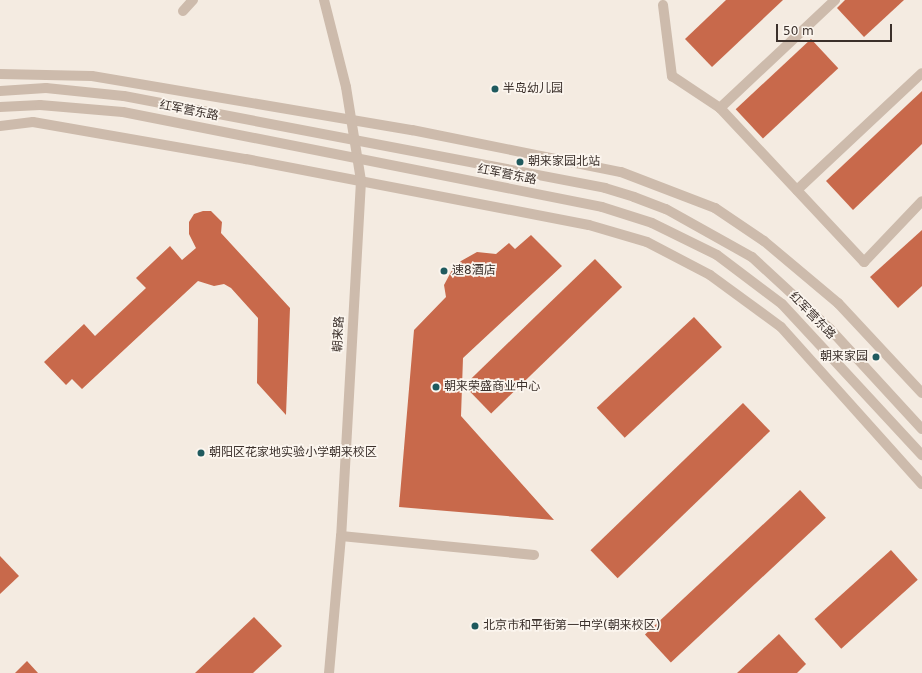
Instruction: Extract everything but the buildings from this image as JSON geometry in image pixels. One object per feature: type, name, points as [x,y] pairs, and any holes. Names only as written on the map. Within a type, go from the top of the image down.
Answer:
[{"type":"street","points":[[183,11],[193,0]]},
{"type":"street","name":"朝来路","points":[[324,0],[352,120],[361,181],[341,536],[329,673]]},
{"type":"street","points":[[720,108],[835,0]]},
{"type":"street","points":[[663,5],[672,76],[720,108],[864,262],[922,201]]},
{"type":"street","points":[[797,190],[922,73]]},
{"type":"street","points":[[0,74],[92,76],[352,120],[614,171],[715,208],[790,260],[838,303],[922,393]]},
{"type":"street","name":"红军营东路","points":[[0,91],[46,88],[124,96],[605,188],[666,209],[752,257],[830,329],[922,429]]},
{"type":"street","name":"红军营东路","points":[[0,106],[40,105],[123,112],[602,207],[688,239],[740,269],[782,304],[922,455]]},
{"type":"street","points":[[0,126],[33,122],[361,181],[589,225],[647,242],[686,262],[737,293],[781,327],[922,484]]},
{"type":"street","points":[[341,536],[534,555]]},
{"type":"place","name":"半岛幼儿园","points":[[495,89]]},
{"type":"place","name":"朝来家园北站","points":[[520,162]]},
{"type":"place","name":"速8酒店","points":[[444,271]]},
{"type":"place","name":"朝来家园","points":[[876,357]]},
{"type":"place","name":"朝来荣盛商业中心","points":[[436,387]]},
{"type":"place","name":"朝阳区花家地实验小学朝来校区","points":[[201,453]]},
{"type":"place","name":"北京市和平街第一中学(朝来校区)","points":[[475,626]]}]
